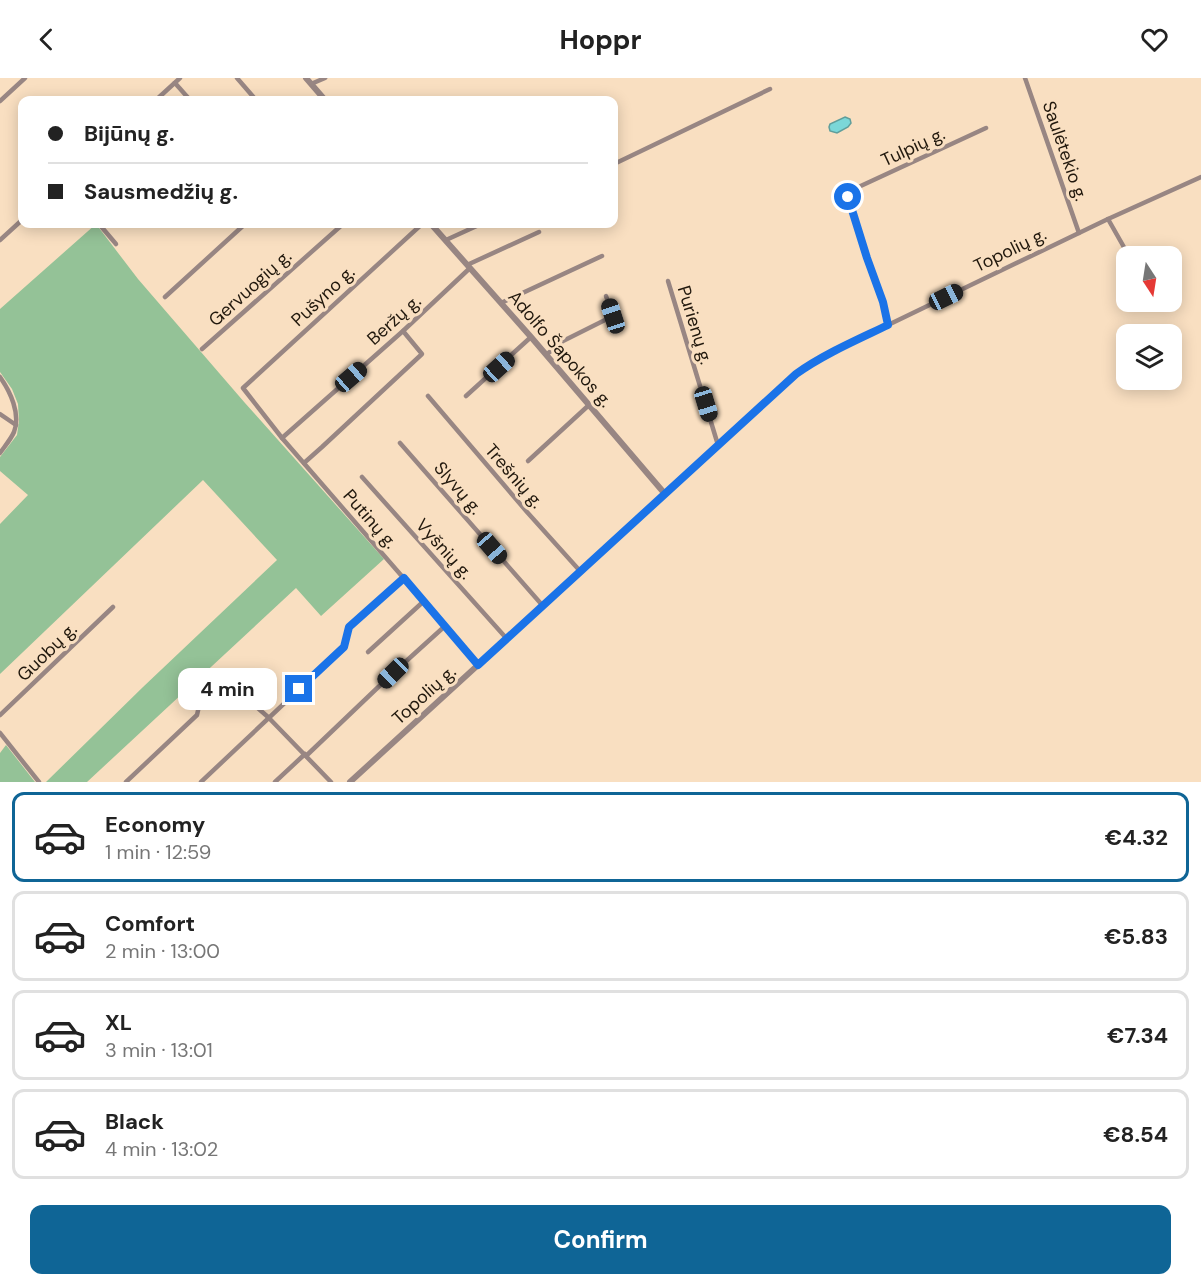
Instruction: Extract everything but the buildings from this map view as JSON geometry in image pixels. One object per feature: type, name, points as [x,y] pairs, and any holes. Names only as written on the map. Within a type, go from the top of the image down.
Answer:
[{"type":"street","points":[[0,101],[26,78]]},
{"type":"street","points":[[160,96],[180,78]]},
{"type":"street","points":[[237,78],[253,96]]},
{"type":"street","points":[[306,78],[322,96]]},
{"type":"street","points":[[311,84],[325,78]]},
{"type":"street","name":"Saulėtekio g.","points":[[1025,78],[1079,233]]},
{"type":"street","points":[[175,83],[186,96]]},
{"type":"street","points":[[618,162],[770,89]]},
{"type":"street","name":"Tulpių g.","points":[[888,325],[883,302],[848,197],[852,190],[986,128]]},
{"type":"street","name":"Topolių g.","points":[[350,782],[718,445],[810,364],[1108,219],[1201,177]]},
{"type":"street","points":[[1108,219],[1123,246]]},
{"type":"street","points":[[0,240],[18,224]]},
{"type":"street","points":[[102,228],[116,244]]},
{"type":"street","points":[[165,297],[241,228]]},
{"type":"street","name":"Gervuogių g.","points":[[202,349],[338,228]]},
{"type":"street","name":"Pušyno g.","points":[[243,388],[418,228]]},
{"type":"street","name":"Adolfo Šapokos g.","points":[[435,228],[665,494]]},
{"type":"street","points":[[446,240],[473,228]]},
{"type":"street","name":"Beržų g.","points":[[282,438],[403,331],[468,267],[539,232]]},
{"type":"street","points":[[501,303],[602,256]]},
{"type":"street","name":"Purienų g.","points":[[668,281],[718,445]]},
{"type":"street","points":[[546,355],[564,340],[613,316],[606,296]]},
{"type":"street","points":[[303,463],[422,354],[403,331]]},
{"type":"street","points":[[466,396],[531,337]]},
{"type":"street","points":[[0,377],[11,393],[16,425],[14,434],[0,453]]},
{"type":"street","name":"Putinų g.","points":[[243,388],[303,463],[478,665]]},
{"type":"street","name":"Trešnių g.","points":[[428,396],[580,572]]},
{"type":"street","points":[[528,461],[589,405]]},
{"type":"street","points":[[0,414],[16,425]]},
{"type":"street","name":"Slyvų g.","points":[[400,443],[543,606]]},
{"type":"street","name":"Vyšnių g.","points":[[362,477],[507,639]]},
{"type":"street","points":[[201,782],[344,647],[349,627],[404,578]]},
{"type":"street","points":[[368,652],[424,601]]},
{"type":"street","name":"Guobų g.","points":[[0,715],[113,607]]},
{"type":"street","points":[[275,782],[445,626]]},
{"type":"street","points":[[126,782],[197,715],[199,706],[226,680],[268,717],[331,782]]},
{"type":"street","points":[[0,733],[39,782]]},
{"type":"green space","points":[[91,228],[99,228],[138,279],[384,559],[321,616],[296,588],[87,782],[46,782],[277,560],[203,480],[0,674],[0,524],[28,495],[0,471],[0,457],[17,435],[19,421],[18,404],[12,389],[0,372],[0,309]]},
{"type":"green space","points":[[6,745],[35,782],[0,782],[0,753]]},
{"type":"water","points":[[845,117],[850,119],[851,123],[848,127],[837,133],[830,131],[830,124]]},
{"type":"route","points":[[299,689],[344,647],[349,627],[404,578],[478,665],[796,374],[810,364],[888,325],[883,302],[848,197]]}]
